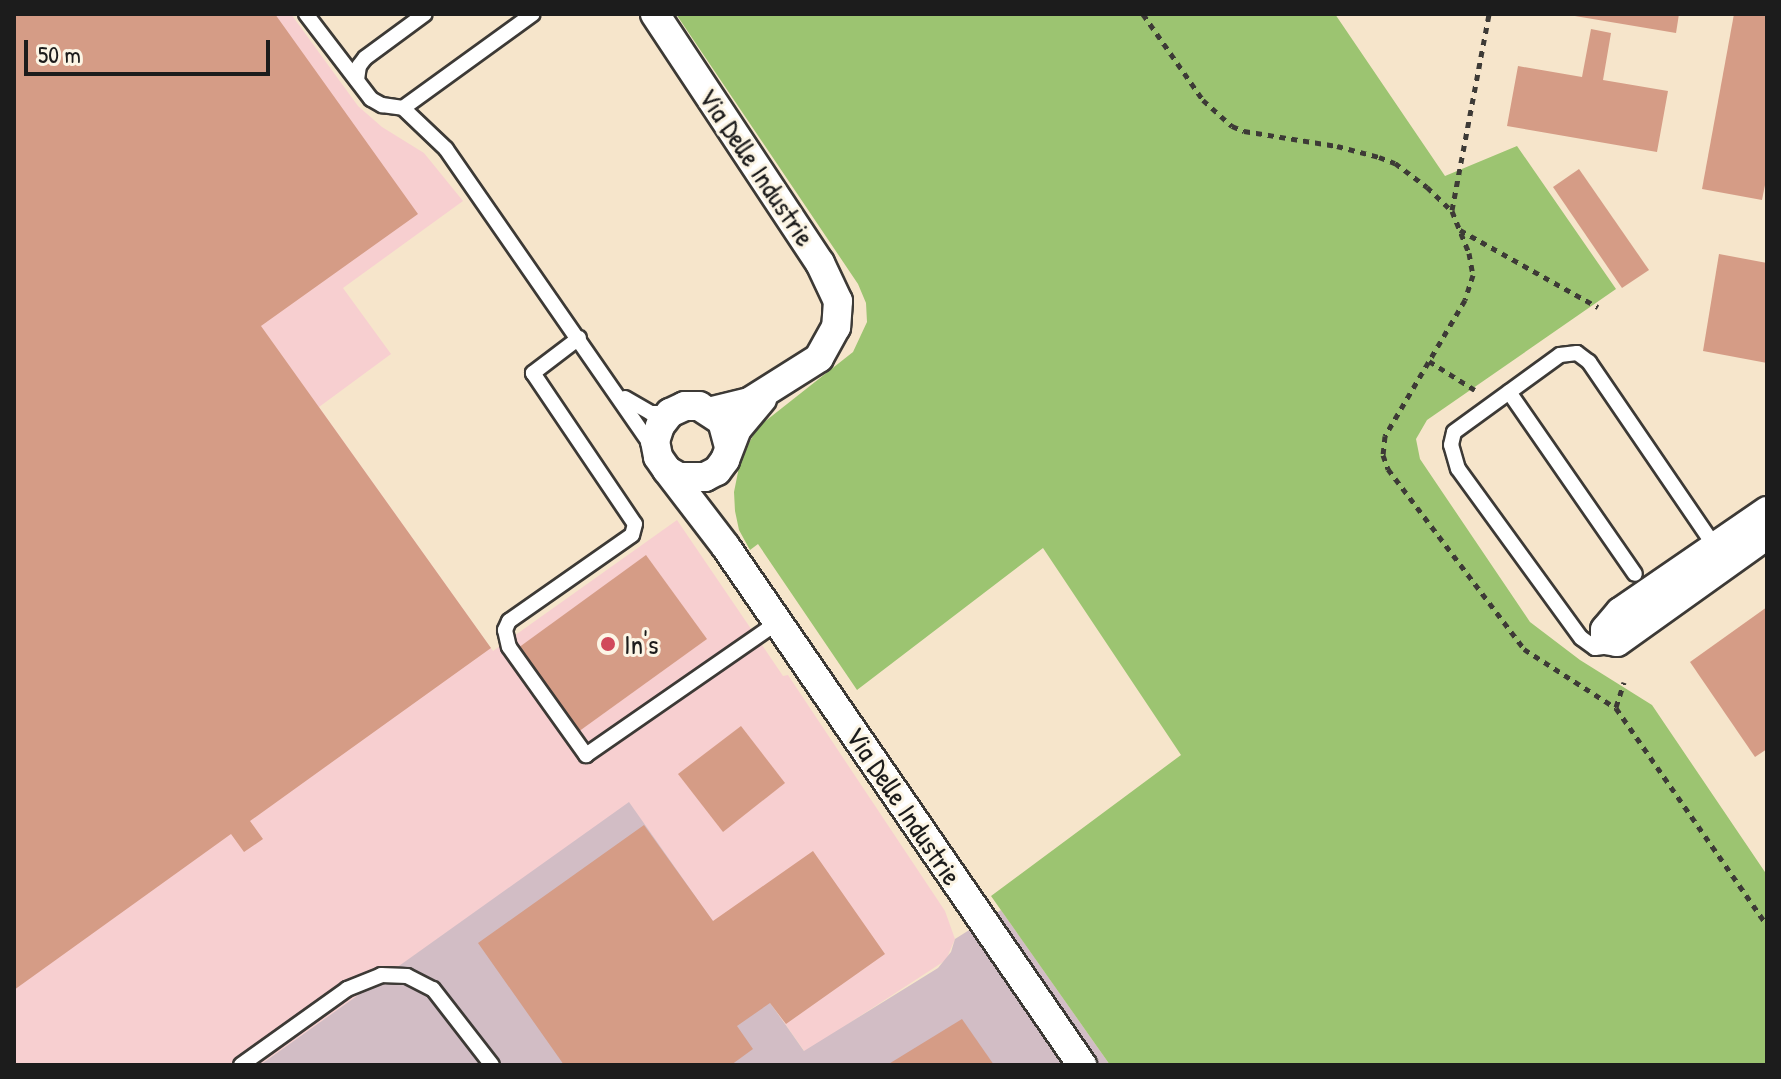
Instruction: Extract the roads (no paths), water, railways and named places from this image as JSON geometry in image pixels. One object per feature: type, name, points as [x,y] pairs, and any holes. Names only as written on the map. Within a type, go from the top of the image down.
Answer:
[{"type":"street","name":"Via Delle Industrie","points":[[655,14],[834,286],[838,318],[825,352],[768,392],[730,409],[712,411],[685,406],[670,413]]},
{"type":"street","name":"Via Delle Industrie","points":[[726,547],[719,511],[719,486],[727,453],[748,413],[768,392]]},
{"type":"street","points":[[670,413],[660,426],[655,441],[663,463],[679,477],[705,477],[717,471],[727,453],[722,421],[712,411]]},
{"type":"street","name":"Via Delle Industrie","points":[[663,463],[726,547],[1082,1065]]},
{"type":"street","points":[[1767,511],[1610,622],[1605,639],[1617,642],[1767,535]]},
{"type":"lane","points":[[306,14],[371,99],[382,105],[403,108],[446,149],[663,463]]},
{"type":"lane","points":[[357,80],[359,66],[365,58],[425,14]]},
{"type":"lane","points":[[403,108],[533,14]]},
{"type":"lane","points":[[579,338],[533,373],[635,524],[632,535],[509,621],[505,630],[509,647],[586,755],[778,622]]},
{"type":"lane","points":[[1617,642],[1601,649],[1588,645],[1581,638],[1456,464],[1451,445],[1454,432],[1560,355],[1571,353],[1582,356],[1715,547]]},
{"type":"lane","points":[[615,390],[634,406],[651,413],[670,413]]},
{"type":"lane","points":[[1509,392],[1635,574]]},
{"type":"lane","points":[[241,1065],[347,989],[381,975],[407,976],[433,989],[492,1065]]},
{"type":"place","name":"In's","points":[[608,644]]}]
